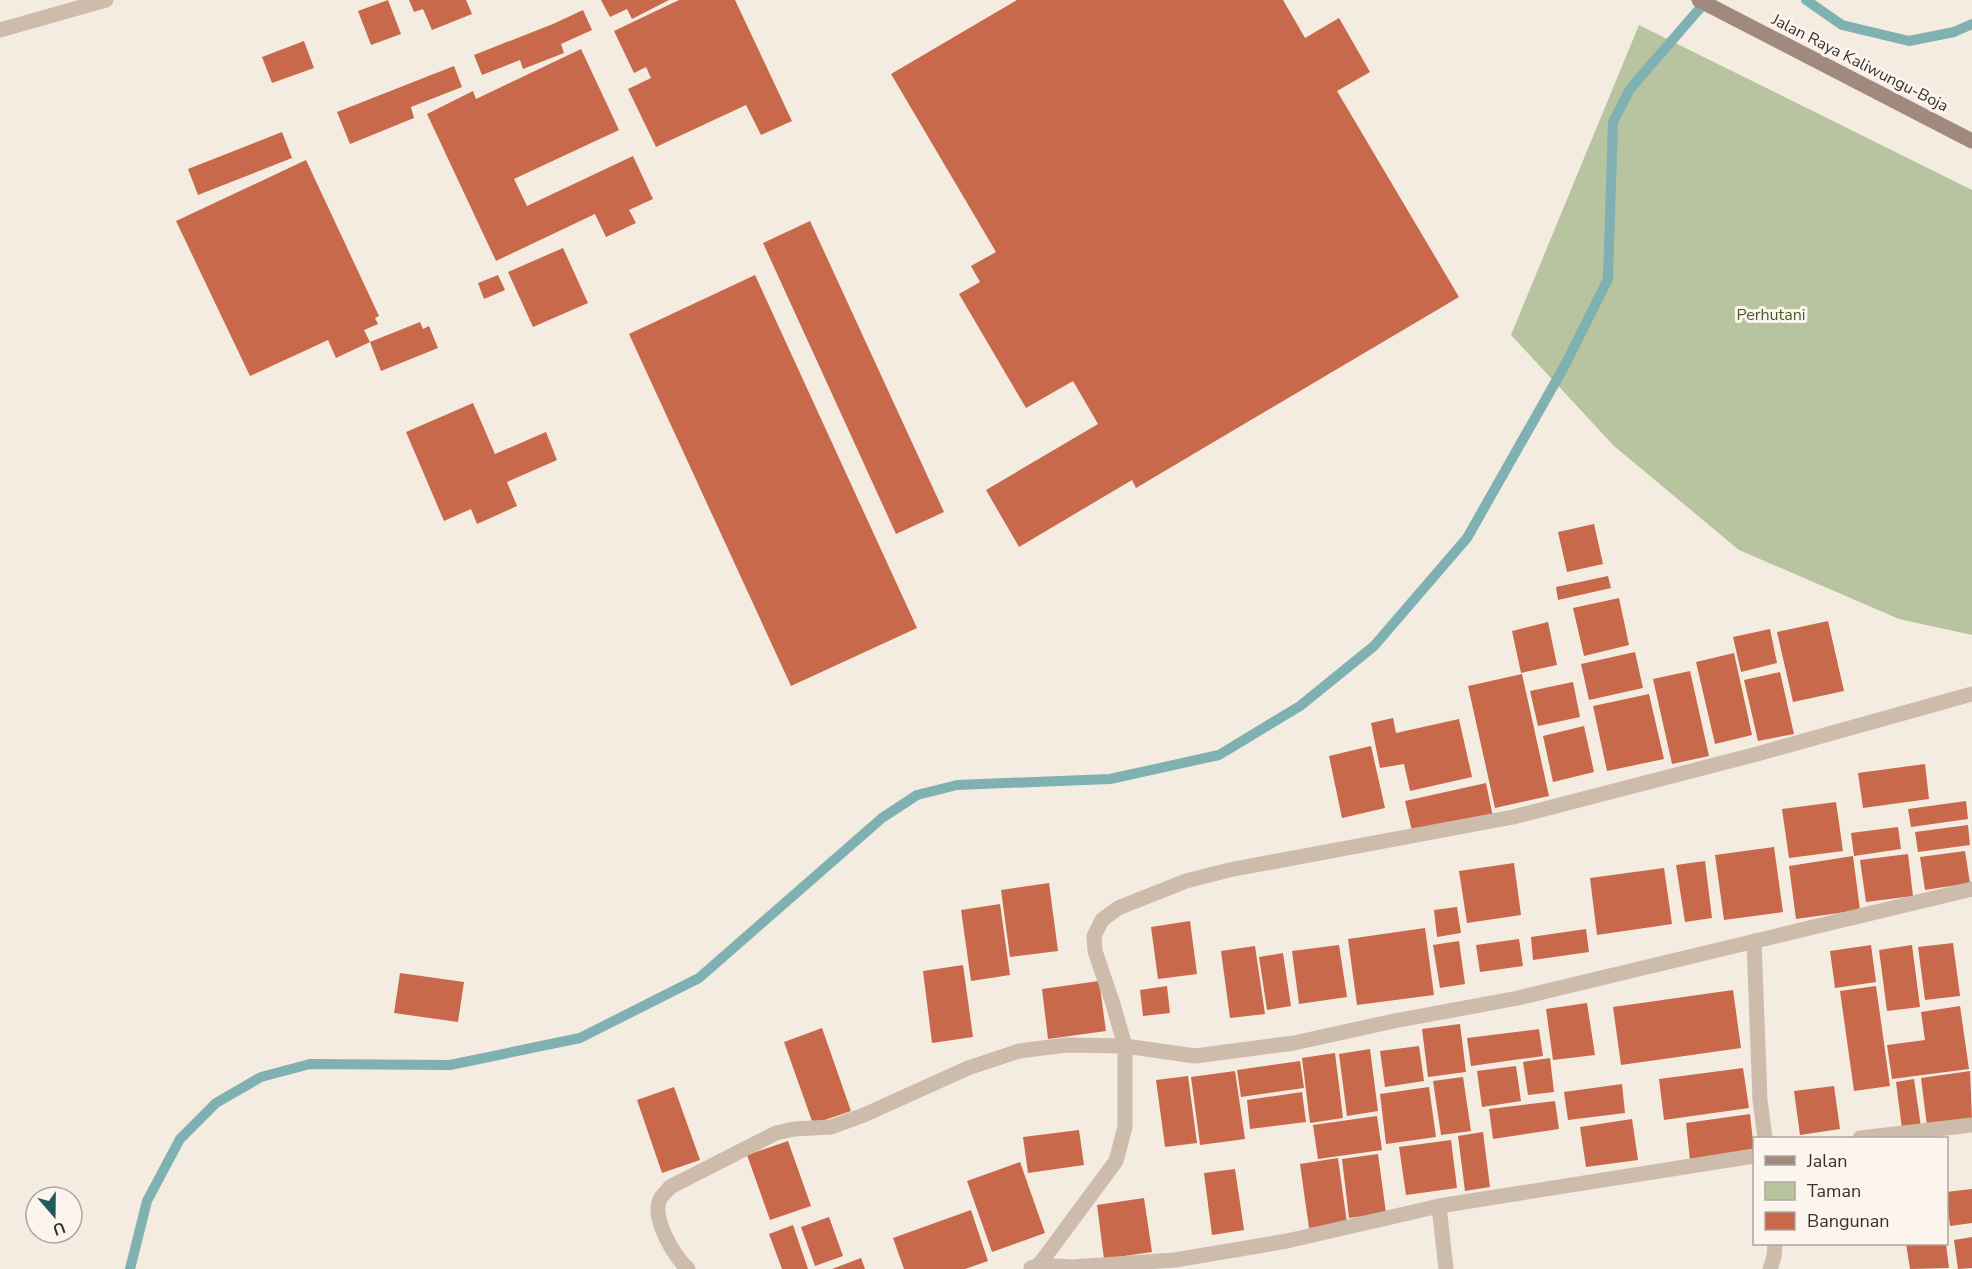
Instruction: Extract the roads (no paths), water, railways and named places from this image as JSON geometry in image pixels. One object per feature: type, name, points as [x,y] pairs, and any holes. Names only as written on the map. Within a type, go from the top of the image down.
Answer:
[{"type":"main road","name":"Jalan Raya Kaliwungu-Boja","points":[[1699,0],[1972,141]]},
{"type":"street","points":[[0,30],[106,0]]},
{"type":"street","points":[[1034,1268],[1116,1161],[1125,1127],[1125,1046],[1095,951],[1094,936],[1102,920],[1118,908],[1186,881],[1229,870],[1513,817],[1757,754],[1972,694]]},
{"type":"street","points":[[688,1269],[671,1247],[657,1215],[660,1199],[669,1187],[776,1133],[794,1129],[831,1127],[864,1115],[968,1068],[1019,1052],[1066,1045],[1125,1046],[1195,1056],[1294,1043],[1394,1021],[1518,998],[1972,889]]},
{"type":"street","points":[[1754,941],[1760,1100],[1765,1137]]},
{"type":"street","points":[[1869,1137],[1972,1125]]},
{"type":"street","points":[[1034,1268],[1175,1260],[1287,1241],[1439,1206],[1753,1156]]},
{"type":"street","points":[[1439,1206],[1446,1269]]},
{"type":"street","points":[[1770,1269],[1775,1245]]},
{"type":"waterway","points":[[130,1269],[147,1201],[180,1139],[216,1103],[261,1077],[310,1064],[450,1065],[580,1038],[699,978],[882,818],[917,795],[957,785],[1110,779],[1219,755],[1300,706],[1374,646],[1467,538],[1564,367],[1608,279],[1613,122],[1630,89],[1707,0]]},
{"type":"waterway","points":[[1806,0],[1842,25],[1909,41],[1954,32],[1972,24]]},
{"type":"park label","name":"Perhutani","points":[[1771,315]]}]
